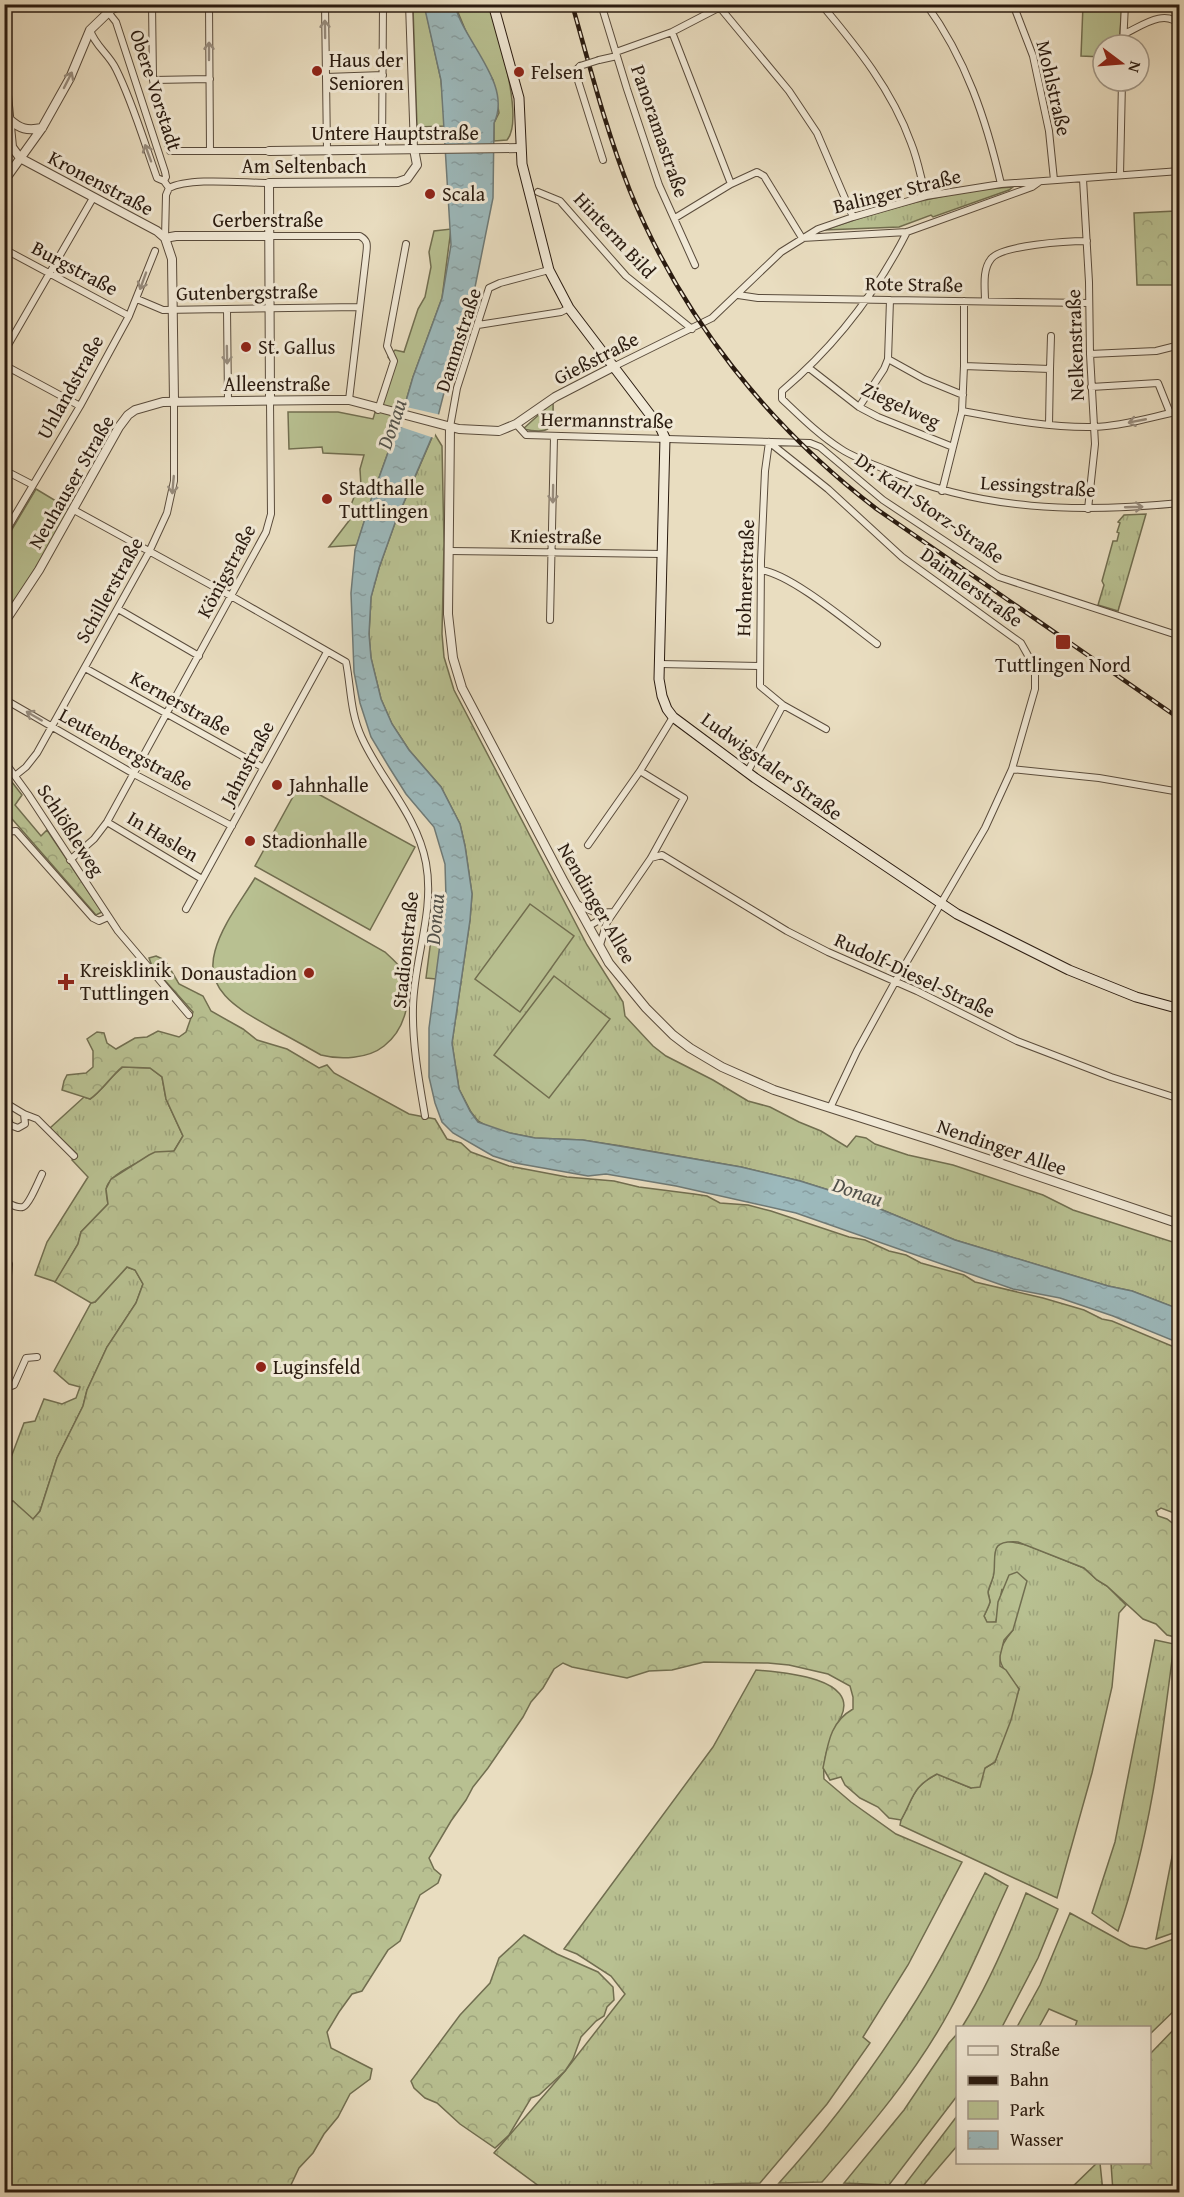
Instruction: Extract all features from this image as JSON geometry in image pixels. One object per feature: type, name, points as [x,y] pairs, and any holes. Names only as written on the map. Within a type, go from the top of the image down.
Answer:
[{"type":"main road","points":[[493,4],[519,99],[520,148],[531,205],[549,270],[569,308],[615,366],[666,438]]},
{"type":"main road","name":"Ludwigstaler Straße","points":[[666,438],[660,664],[662,696],[673,717],[747,773],[957,914],[1069,970],[1136,997],[1179,1009]]},
{"type":"street","points":[[102,4],[112,9]]},
{"type":"street","points":[[209,4],[210,151]]},
{"type":"street","points":[[325,4],[327,150]]},
{"type":"street","points":[[382,149],[384,4]]},
{"type":"street","points":[[409,4],[414,149]]},
{"type":"street","name":"Panoramastraße","points":[[601,4],[659,185],[695,266]]},
{"type":"street","points":[[821,4],[858,46],[886,89],[911,142],[926,196]]},
{"type":"street","points":[[926,4],[949,38],[966,70],[982,112],[1001,184]]},
{"type":"street","name":"Mohlstraße","points":[[1013,4],[1033,56],[1049,131],[1054,180]]},
{"type":"street","points":[[1124,33],[1125,4]]},
{"type":"street","points":[[5,180],[42,128],[70,78],[90,30],[112,9],[128,5],[152,6],[153,80],[170,151],[269,151]]},
{"type":"street","points":[[603,160],[575,71],[580,66],[672,32],[721,6],[789,91],[817,133],[853,217]]},
{"type":"street","name":"Obere Vorstadt","points":[[112,9],[165,172],[164,181]]},
{"type":"street","points":[[1126,33],[1162,17],[1175,20],[1179,26]]},
{"type":"street","name":"Obere Vorstadt","points":[[90,30],[93,39],[114,65],[124,84],[157,178],[164,181],[169,188]]},
{"type":"street","points":[[672,32],[731,184]]},
{"type":"street","points":[[4,64],[12,147],[5,180]]},
{"type":"street","points":[[326,76],[383,75]]},
{"type":"street","points":[[153,80],[210,80]]},
{"type":"street","points":[[1120,175],[1122,93]]},
{"type":"street","points":[[9,119],[23,130],[42,128]]},
{"type":"street","points":[[12,147],[20,158]]},
{"type":"street","name":"Untere Hauptstraße","points":[[269,151],[520,148]]},
{"type":"street","name":"Am Seltenbach","points":[[169,188],[177,184],[198,183],[398,182],[407,179],[417,165],[414,149]]},
{"type":"street","name":"Kronenstraße","points":[[20,158],[157,231],[165,238]]},
{"type":"street","name":"Balinger Straße","points":[[693,328],[712,318],[781,252],[818,230],[853,217],[926,196],[1001,184],[1179,171]]},
{"type":"street","points":[[675,218],[731,184],[757,172],[765,176],[802,238]]},
{"type":"street","name":"Nelkenstraße","points":[[1083,179],[1095,444],[1088,508]]},
{"type":"street","name":"Balinger Straße","points":[[802,238],[907,232],[1032,187],[1039,182]]},
{"type":"street","name":"Königstraße","points":[[70,860],[94,839],[107,822],[270,524],[272,485],[269,183]]},
{"type":"street","points":[[169,188],[166,195],[165,238],[171,252],[174,401]]},
{"type":"street","name":"Hinterm Bild","points":[[538,192],[560,201],[626,276],[693,328]]},
{"type":"street","points":[[4,352],[93,198]]},
{"type":"street","points":[[809,368],[844,329],[889,266],[907,232]]},
{"type":"street","name":"Gerberstraße","points":[[165,238],[176,236],[360,236],[366,239],[368,244],[359,308]]},
{"type":"street","points":[[985,301],[987,265],[993,257],[1032,246],[1067,241],[1087,241]]},
{"type":"street","points":[[378,410],[394,361],[387,346],[406,244]]},
{"type":"street","name":"Burgstraße","points":[[4,249],[129,316]]},
{"type":"street","name":"Uhlandstraße","points":[[4,534],[80,406],[129,316],[154,251]]},
{"type":"street","name":"Dammstraße","points":[[450,427],[457,388],[490,287],[549,270]]},
{"type":"street","name":"Rote Straße","points":[[738,295],[758,298],[1089,303]]},
{"type":"street","name":"Gutenbergstraße","points":[[137,299],[163,309],[173,310],[359,308]]},
{"type":"street","points":[[859,407],[888,359],[890,300]]},
{"type":"street","points":[[942,491],[962,411],[964,301]]},
{"type":"street","points":[[349,400],[359,308]]},
{"type":"street","points":[[478,325],[561,312],[569,308]]},
{"type":"street","points":[[227,309],[228,401]]},
{"type":"street","name":"Gießstraße","points":[[516,424],[555,397],[693,328]]},
{"type":"street","points":[[1049,425],[1051,336]]},
{"type":"street","points":[[1090,354],[1156,351],[1179,345]]},
{"type":"street","points":[[888,359],[924,379],[963,394]]},
{"type":"street","points":[[4,365],[80,406]]},
{"type":"street","points":[[964,366],[1050,369]]},
{"type":"street","name":"Lessingstraße","points":[[809,368],[782,391],[780,395],[782,399],[806,422],[843,451],[904,478],[942,491],[995,503],[1037,507],[1088,508],[1179,503]]},
{"type":"street","name":"Ziegelweg","points":[[809,368],[859,407],[953,447]]},
{"type":"street","points":[[1091,387],[1158,383],[1170,413]]},
{"type":"street","name":"Alleenstraße","points":[[174,401],[349,400],[395,414]]},
{"type":"street","name":"Neuhauser Straße","points":[[4,623],[39,570],[119,427],[128,415],[144,406],[174,401]]},
{"type":"street","name":"Schillerstraße","points":[[16,775],[37,753],[85,668],[149,552],[172,498],[174,401]]},
{"type":"street","points":[[962,411],[1049,425],[1094,427],[1138,421],[1179,411]]},
{"type":"street","name":"Hermannstraße","points":[[395,414],[450,427],[499,431],[516,424],[526,435],[769,442]]},
{"type":"street","name":"Nendinger Allee","points":[[450,427],[448,614],[453,658],[462,688],[609,963],[646,1008],[673,1035],[690,1048],[746,1078],[1179,1224]]},
{"type":"street","points":[[550,620],[554,437]]},
{"type":"street","name":"Hohnerstraße","points":[[769,442],[765,471],[761,570],[760,686],[783,705],[826,729]]},
{"type":"street","name":"Dr. Karl-Storz-Straße","points":[[769,442],[810,443],[820,447],[883,500],[999,577],[1179,636]]},
{"type":"street","name":"Daimlerstraße","points":[[769,442],[828,489],[902,557],[1021,643],[1035,668],[1035,689],[1012,769],[985,828],[939,903],[895,982],[857,1051],[830,1108]]},
{"type":"street","points":[[4,470],[33,485]]},
{"type":"street","points":[[74,510],[231,596],[327,652]]},
{"type":"street","name":"Kniestraße","points":[[450,551],[662,554]]},
{"type":"street","points":[[761,570],[789,581],[878,644]]},
{"type":"street","points":[[118,609],[199,656]]},
{"type":"street","name":"Stadionstraße","points":[[327,652],[346,662],[357,728],[414,827],[421,843],[427,870],[428,914],[418,962],[413,1007],[417,1071],[425,1116]]},
{"type":"street","name":"Jahnstraße","points":[[186,909],[327,652]]},
{"type":"street","points":[[660,664],[759,666]]},
{"type":"street","name":"Kernerstraße","points":[[85,668],[262,768]]},
{"type":"street","name":"Leutenbergstraße","points":[[4,699],[134,774],[232,826]]},
{"type":"street","points":[[747,773],[757,758],[783,705]]},
{"type":"street","points":[[588,845],[640,771],[673,717]]},
{"type":"street","name":"Schlößleweg","points":[[4,761],[16,775],[118,931],[189,1015]]},
{"type":"street","points":[[1012,769],[1099,778],[1179,792]]},
{"type":"street","points":[[600,945],[608,922],[651,858],[684,798],[640,771]]},
{"type":"street","name":"In Haslen","points":[[107,822],[202,879]]},
{"type":"street","name":"Schlößleweg","points":[[4,832],[16,831],[93,918],[99,921],[108,917]]},
{"type":"street","name":"Rudolf-Diesel-Straße","points":[[651,858],[662,855],[787,931],[1017,1041],[1111,1077],[1179,1099]]},
{"type":"street","points":[[577,904],[596,913],[614,912]]},
{"type":"street","points":[[589,926],[614,912]]},
{"type":"street","points":[[589,926],[599,928],[608,922]]},
{"type":"street","points":[[5,1102],[10,1125],[22,1127],[25,1124],[24,1114]]},
{"type":"street","points":[[5,1102],[37,1119],[74,1156]]},
{"type":"street","points":[[4,1201],[23,1207],[42,1174]]},
{"type":"street","points":[[4,1322],[7,1263]]},
{"type":"street","points":[[4,1389],[14,1385],[26,1358],[37,1357]]},
{"type":"green space","points":[[455,5],[490,5],[511,95],[512,129],[507,140],[494,141],[494,123],[499,113],[493,80],[467,34]]},
{"type":"green space","points":[[1083,5],[1122,5],[1120,33],[1091,33],[1091,56],[1081,56]]},
{"type":"green space","points":[[425,7],[441,80],[445,126],[417,127],[413,8]]},
{"type":"green space","points":[[1179,176],[1179,285],[1137,285],[1134,213],[1176,211],[1175,177]]},
{"type":"green space","points":[[1013,187],[933,217],[931,215],[899,227],[824,230],[893,208],[941,197]]},
{"type":"green space","points":[[451,229],[442,298],[357,545],[329,547],[358,509],[351,505],[356,492],[353,490],[355,485],[361,486],[360,469],[364,455],[323,453],[322,447],[289,449],[288,412],[338,412],[373,419],[391,361],[388,357],[395,350],[404,352],[418,309],[425,297],[431,267],[429,252],[434,231]]},
{"type":"green space","points":[[553,402],[553,418],[549,428],[540,431],[523,429]]},
{"type":"green space","points":[[434,433],[442,446],[444,543],[442,634],[444,657],[454,690],[587,945],[623,1002],[625,1016],[653,1046],[666,1056],[748,1101],[770,1107],[821,1131],[847,1147],[856,1136],[866,1138],[875,1144],[908,1155],[953,1165],[1043,1195],[1073,1210],[1179,1244],[1179,1303],[1173,1307],[1132,1291],[1108,1286],[955,1240],[851,1197],[800,1181],[741,1167],[621,1146],[582,1140],[535,1138],[490,1128],[478,1121],[459,1089],[452,1043],[472,894],[465,846],[460,824],[441,787],[409,750],[392,724],[381,699],[371,658],[369,634],[371,597],[379,568],[395,523]]},
{"type":"green space","points":[[36,489],[71,510],[5,618],[5,541]]},
{"type":"green space","points":[[1146,514],[1118,611],[1098,605],[1113,541],[1117,541],[1119,533],[1117,532],[1120,523],[1118,522],[1124,515]]},
{"type":"green space","points":[[5,773],[22,795],[15,805],[41,836],[47,830],[102,912],[96,915],[13,820],[5,814]]},
{"type":"green space","points":[[300,784],[415,847],[370,930],[255,866]]},
{"type":"green space","name":"Donaustadion","points":[[255,878],[385,952],[399,966],[407,989],[406,1010],[398,1030],[384,1046],[362,1056],[337,1058],[321,1055],[249,1015],[228,999],[220,989],[213,966],[218,941]]},
{"type":"green space","points":[[530,904],[574,936],[520,1012],[475,979]]},
{"type":"green space","points":[[433,924],[443,926],[436,979],[426,978]]},
{"type":"green space","points":[[156,956],[165,960],[179,984],[203,996],[211,1011],[243,1029],[257,1040],[287,1049],[319,1068],[327,1065],[334,1073],[409,1114],[435,1119],[447,1139],[461,1143],[471,1152],[509,1166],[567,1177],[614,1181],[639,1187],[707,1196],[720,1203],[748,1205],[771,1211],[849,1237],[865,1240],[921,1263],[964,1275],[975,1282],[1084,1310],[1179,1349],[1179,1515],[1161,1508],[1156,1511],[1158,1516],[1167,1519],[1179,1528],[1179,1638],[1167,1635],[1156,1624],[1143,1619],[1084,1568],[1018,1542],[1002,1543],[996,1549],[995,1554],[993,1576],[988,1592],[990,1602],[984,1616],[987,1622],[996,1622],[998,1602],[1009,1575],[1017,1572],[1027,1581],[1013,1630],[1004,1640],[1000,1656],[1000,1666],[1006,1670],[1019,1689],[1011,1720],[995,1762],[985,1768],[980,1787],[971,1788],[937,1774],[918,1788],[901,1820],[889,1818],[878,1807],[860,1798],[845,1785],[841,1777],[830,1780],[823,1768],[831,1734],[839,1720],[853,1709],[850,1686],[828,1674],[789,1665],[704,1662],[672,1670],[649,1671],[627,1678],[572,1667],[563,1663],[554,1669],[543,1688],[531,1702],[523,1717],[473,1787],[429,1858],[434,1869],[441,1875],[438,1883],[420,1895],[400,1941],[388,1950],[362,1991],[352,1994],[327,2032],[331,2048],[372,2069],[370,2079],[350,2094],[338,2117],[324,2134],[313,2153],[299,2168],[289,2189],[285,2192],[5,2192],[5,1503],[13,1501],[33,1519],[40,1511],[57,1458],[83,1406],[87,1390],[107,1347],[136,1303],[143,1284],[135,1270],[127,1267],[95,1302],[91,1303],[55,1282],[78,1244],[81,1232],[108,1204],[106,1189],[111,1179],[155,1152],[174,1151],[183,1136],[166,1099],[162,1077],[150,1068],[122,1067],[90,1099],[62,1090],[67,1075],[86,1073],[93,1067],[93,1051],[87,1039],[97,1032],[104,1033],[107,1043],[116,1049],[135,1038],[147,1037],[158,1031],[179,1037],[186,1032],[193,1012],[152,966],[149,958]]},
{"type":"green space","points":[[554,976],[610,1019],[549,1098],[494,1055]]},
{"type":"green space","points":[[123,1067],[150,1068],[162,1077],[166,1099],[183,1136],[174,1151],[137,1163],[111,1180],[106,1188],[108,1204],[81,1232],[78,1244],[56,1282],[35,1275],[47,1242],[88,1177],[72,1160],[77,1154],[50,1128],[84,1097],[90,1099],[94,1096]]},
{"type":"green space","points":[[127,1267],[135,1270],[143,1284],[136,1303],[107,1347],[87,1390],[83,1406],[57,1458],[40,1511],[33,1520],[13,1501],[5,1503],[4,1476],[24,1423],[35,1421],[44,1399],[62,1404],[76,1398],[80,1387],[69,1384],[54,1371],[91,1303],[95,1302]]},
{"type":"green space","points":[[1007,1541],[1027,1545],[1084,1568],[1126,1605],[1119,1613],[1112,1687],[1092,1773],[1057,1898],[900,1825],[914,1793],[929,1779],[937,1774],[971,1788],[985,1768],[995,1762],[1019,1689],[1000,1661],[1002,1647],[1013,1630],[1002,1589],[996,1622],[987,1623],[984,1616],[990,1602],[988,1592],[993,1577],[995,1549],[1000,1543]]},
{"type":"green space","points":[[1155,1640],[1174,1644],[1147,1825],[1118,1931],[1092,1913],[1115,1842]]},
{"type":"green space","points":[[756,1670],[815,1679],[829,1685],[839,1693],[844,1704],[826,1755],[824,1779],[851,1802],[896,1834],[962,1862],[908,1965],[863,2037],[870,2043],[827,2104],[760,2183],[715,2184],[693,2192],[547,2192],[494,2153],[565,2071],[625,1994],[611,1976],[577,1954],[564,1949],[713,1747]]},
{"type":"green space","points":[[1179,1821],[1179,1931],[1156,1939]]},
{"type":"green space","points":[[985,1873],[1008,1886],[958,1995],[922,2056],[874,2120],[822,2182],[779,2183],[831,2121],[895,2033],[930,1977]]},
{"type":"green space","points":[[1026,1893],[1058,1909],[1038,1958],[1003,2026],[963,2026],[997,1962]]},
{"type":"green space","points":[[1070,1913],[1130,1946],[1146,1949],[1179,1937],[1179,2006],[1151,2033],[1151,2026],[1075,2026],[1077,2021],[1049,2009],[1040,2026],[1018,2026],[1040,1985]]},
{"type":"green space","points":[[524,1935],[557,1954],[598,1972],[613,1987],[614,2000],[607,2007],[604,2016],[581,2037],[573,2059],[565,2071],[539,2095],[531,2098],[509,2135],[495,2148],[460,2124],[437,2103],[425,2098],[414,2088],[411,2081],[460,2015],[490,1983],[499,1958]]},
{"type":"green space","points":[[1179,2024],[1179,2192],[1113,2192],[1111,2164],[1151,2164],[1151,2053]]},
{"type":"green space","points":[[956,2035],[956,2097],[889,2185],[844,2183],[904,2110]]},
{"type":"green space","points":[[956,2117],[956,2147],[921,2188],[903,2187]]},
{"type":"green space","points":[[1096,2164],[1100,2164],[1103,2192],[1067,2192]]},
{"type":"water","points":[[424,5],[455,5],[467,33],[492,78],[497,93],[498,108],[494,123],[493,198],[472,302],[449,373],[434,432],[395,523],[379,568],[371,597],[369,634],[371,658],[381,699],[392,724],[409,750],[441,787],[460,824],[465,846],[472,894],[452,1043],[459,1089],[470,1111],[478,1122],[510,1133],[535,1138],[583,1140],[741,1167],[800,1181],[851,1197],[955,1240],[1108,1286],[1132,1291],[1179,1309],[1179,1343],[1113,1316],[1060,1298],[1013,1289],[796,1213],[676,1186],[606,1174],[588,1176],[515,1163],[493,1156],[453,1133],[442,1122],[429,1077],[429,1028],[446,898],[445,864],[434,827],[406,794],[371,737],[360,703],[354,672],[351,593],[355,550],[442,298],[451,245],[441,80]]},
{"type":"pier","points":[[402,406],[441,415],[434,438],[395,425]]},
{"type":"railway","points":[[572,4],[613,145],[651,238],[675,283],[703,326],[765,406],[838,478],[878,510],[1180,719]]},
{"type":"place","name":"Haus der Senioren","points":[[317,71]]},
{"type":"place","name":"Felsen","points":[[519,72]]},
{"type":"place","name":"Scala","points":[[430,194]]},
{"type":"place","name":"St. Gallus","points":[[246,347]]},
{"type":"place","name":"Stadthalle Tuttlingen","points":[[327,499]]},
{"type":"place","name":"Tuttlingen Nord","points":[[1063,642]]},
{"type":"place","name":"Jahnhalle","points":[[277,785]]},
{"type":"place","name":"Stadionhalle","points":[[250,841]]},
{"type":"place","name":"Donaustadion","points":[[309,973]]},
{"type":"place","name":"Kreisklinik Tuttlingen","points":[[66,982]]},
{"type":"place","name":"Luginsfeld","points":[[261,1367]]},
{"type":"water label","name":"Donau","points":[[392,424]]},
{"type":"water label","name":"Donau","points":[[435,919]]},
{"type":"water label","name":"Donau","points":[[858,1192]]}]
